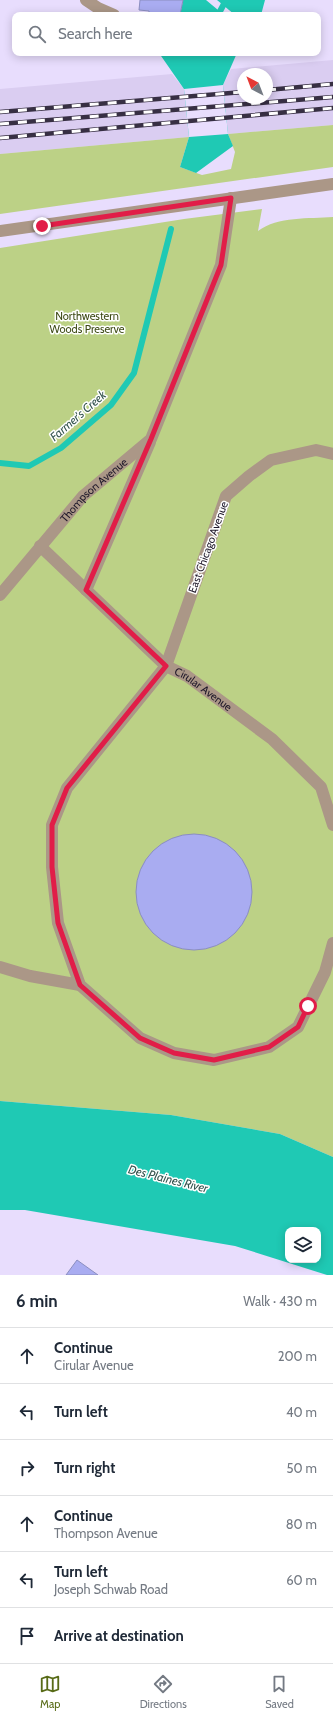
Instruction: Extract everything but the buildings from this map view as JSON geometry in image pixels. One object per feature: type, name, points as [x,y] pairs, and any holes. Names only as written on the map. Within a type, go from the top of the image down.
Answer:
[{"type":"street","points":[[86,0],[107,12]]},
{"type":"street","points":[[0,231],[333,184]]},
{"type":"street","name":"Thompson Avenue","points":[[0,595],[83,496],[151,439],[221,265],[231,198]]},
{"type":"street","points":[[86,590],[151,439]]},
{"type":"street","name":"East Chicago Avenue","points":[[166,666],[226,496],[249,476],[271,460],[316,450],[333,454]]},
{"type":"street","points":[[40,546],[166,666]]},
{"type":"street","name":"Cirular Avenue","points":[[333,825],[321,787],[272,739],[187,676],[166,666],[67,788],[52,825],[52,867],[58,923],[80,985],[140,1038],[174,1053],[214,1060],[269,1047],[298,1027],[325,972],[333,943]]},
{"type":"street","points":[[0,967],[30,976],[80,985]]},
{"type":"shaded area","points":[[333,60],[333,125],[228,134],[223,85],[231,69],[237,68],[237,104],[273,104],[273,68],[242,68]]},
{"type":"shaded area","points":[[172,74],[184,89],[189,137],[0,154],[0,89]]},
{"type":"green space","points":[[333,125],[333,167],[0,214],[0,154],[189,137],[180,167],[202,175],[231,169],[235,152],[228,134]]},
{"type":"green space","name":"Northwestern Woods Preserve","points":[[262,209],[258,231],[275,223],[294,219],[333,217],[333,1157],[280,1134],[171,1115],[0,1101],[0,248],[184,219]]},
{"type":"water","points":[[183,0],[206,0],[220,12],[181,12]]},
{"type":"water","points":[[217,0],[265,0],[262,12],[231,12]]},
{"type":"water","points":[[161,56],[236,56],[223,85],[228,134],[233,146],[196,173],[180,167],[189,137],[184,89]]},
{"type":"water","name":"Des Plaines River","points":[[0,1101],[171,1115],[280,1134],[333,1157],[333,1275],[327,1275],[289,1263],[321,1263],[321,1227],[285,1227],[285,1262],[235,1246],[25,1210],[0,1210]]},
{"type":"pier","points":[[223,85],[228,134],[189,137],[184,89]]},
{"type":"waterway","name":"Farmer's Creek","points":[[220,12],[226,0]]},
{"type":"waterway","name":"Farmer's Creek","points":[[0,463],[29,466],[61,448],[111,405],[134,373],[171,229]]},
{"type":"railway","points":[[273,89],[333,84]]},
{"type":"railway","points":[[0,112],[237,92]]},
{"type":"railway","points":[[0,124],[333,97]]},
{"type":"railway","points":[[0,138],[333,108]]},
{"type":"route","points":[[42,226],[231,198],[221,265],[151,439],[86,590],[166,666],[67,788],[52,825],[52,867],[58,923],[80,985],[140,1038],[174,1053],[214,1060],[269,1047],[298,1027],[308,1006]]}]
